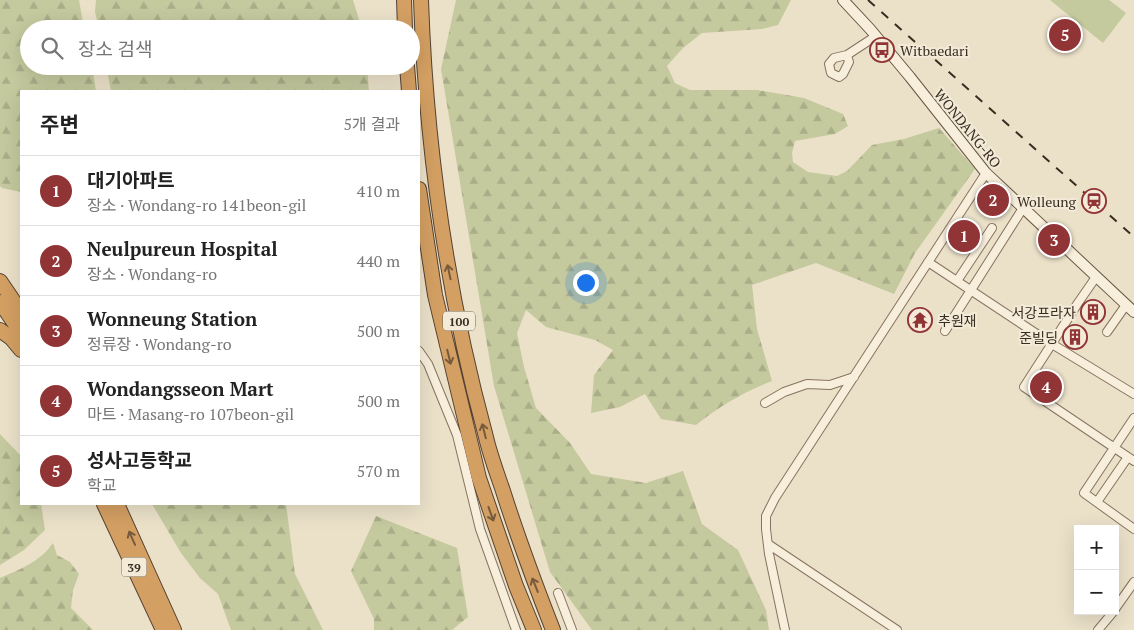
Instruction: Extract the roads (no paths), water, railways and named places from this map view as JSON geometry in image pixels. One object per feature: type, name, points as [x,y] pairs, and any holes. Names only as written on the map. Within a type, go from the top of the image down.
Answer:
[{"type":"highway","points":[[404,0],[405,20]]},
{"type":"highway","name":"100","points":[[421,0],[427,107],[439,218],[467,365],[486,438],[514,527],[553,630]]},
{"type":"highway","points":[[408,75],[409,90]]},
{"type":"highway","name":"100","points":[[420,196],[435,296],[479,478],[516,586],[534,630]]},
{"type":"highway","points":[[0,281],[20,311]]},
{"type":"highway","points":[[0,302],[20,332]]},
{"type":"highway","points":[[0,330],[11,338],[20,349]]},
{"type":"highway","name":"39","points":[[104,505],[163,630]]},
{"type":"highway","name":"39","points":[[117,505],[174,630]]},
{"type":"main road","name":"WONDANG-RO","points":[[845,1],[876,36],[986,173],[1134,312]]},
{"type":"street","points":[[847,55],[876,36]]},
{"type":"street","points":[[785,630],[768,544],[766,516],[775,498],[986,173]]},
{"type":"street","points":[[945,330],[1023,208]]},
{"type":"street","points":[[957,281],[992,228]]},
{"type":"street","points":[[928,262],[1052,344],[1134,394]]},
{"type":"street","points":[[1096,277],[1024,387],[1131,459],[1097,502]]},
{"type":"street","points":[[1107,332],[1126,305]]},
{"type":"street","points":[[420,352],[428,364],[457,435],[480,528],[516,630]]},
{"type":"street","points":[[765,403],[784,392],[807,384],[830,385],[854,377]]},
{"type":"street","points":[[1134,418],[1084,493],[1134,529]]},
{"type":"street","points":[[768,544],[896,630]]},
{"type":"street","points":[[1119,603],[1134,582]]},
{"type":"street","points":[[558,593],[572,630]]},
{"type":"street","points":[[1098,630],[1110,615]]},
{"type":"railway","points":[[868,0],[1134,237]]},
{"type":"place","name":"성사고등학교","points":[[1065,35]]},
{"type":"place","name":"Witbaedari","points":[[882,50]]},
{"type":"place","name":"Neulpureun Hospital","points":[[993,200]]},
{"type":"place","name":"Wolleung","points":[[1094,201]]},
{"type":"place","name":"대기아파트","points":[[964,236]]},
{"type":"place","name":"Wonneung Station","points":[[1054,240]]},
{"type":"place","name":"서강프라자","points":[[1093,312]]},
{"type":"place","name":"추원재","points":[[920,320]]},
{"type":"place","name":"준빌딩","points":[[1075,337]]},
{"type":"place","name":"Wondangsseon Mart","points":[[1046,387]]}]
